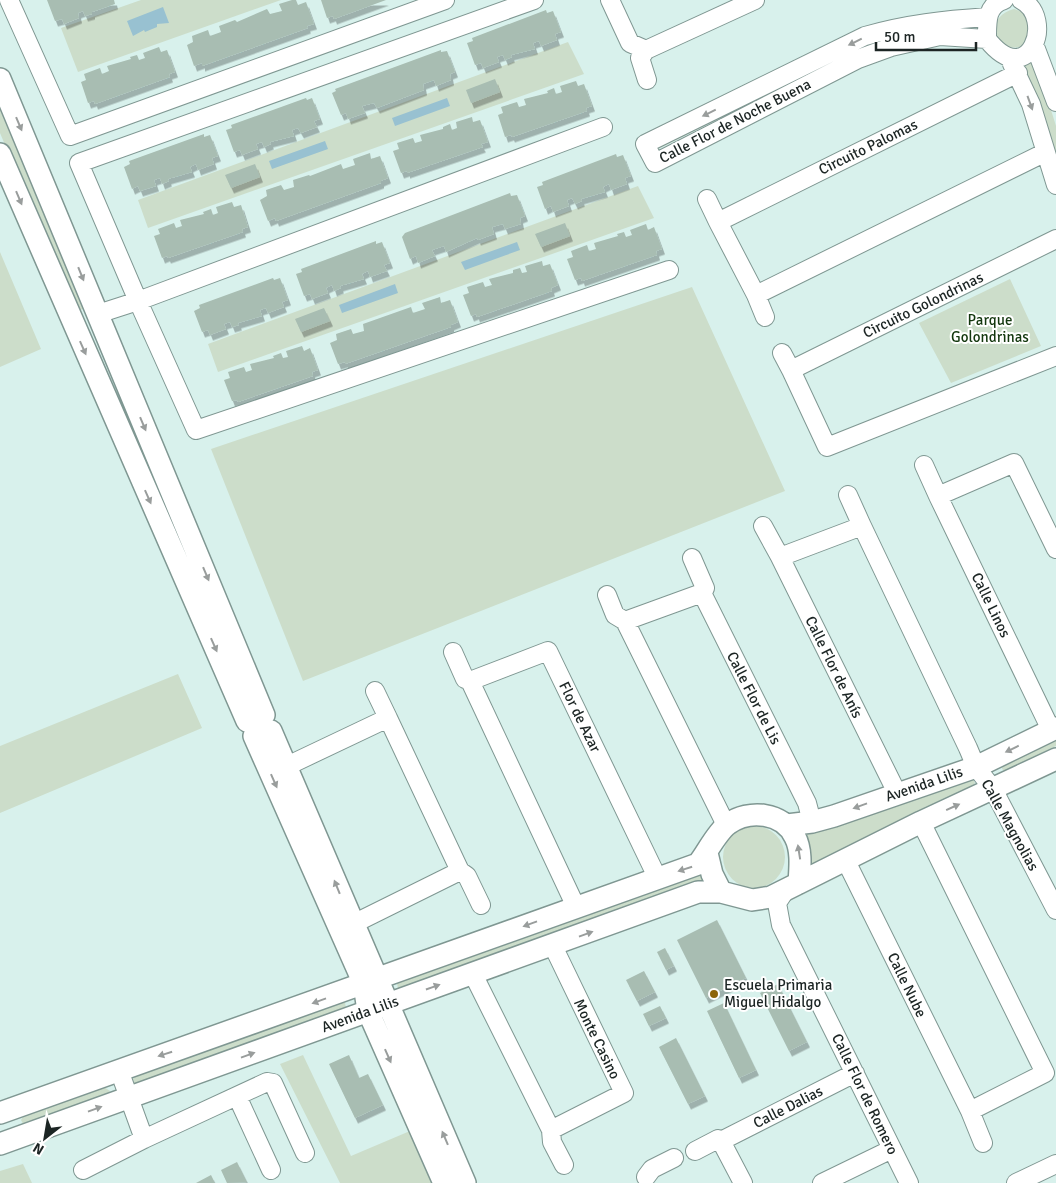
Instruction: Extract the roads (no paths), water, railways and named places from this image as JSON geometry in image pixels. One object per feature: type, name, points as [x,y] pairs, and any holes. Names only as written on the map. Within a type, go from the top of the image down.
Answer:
[{"type":"main road","points":[[0,79],[98,316],[259,726],[297,762],[353,924],[378,1007],[444,1183]]},
{"type":"main road","points":[[0,154],[73,325],[259,726],[371,982]]},
{"type":"main road","points":[[73,325],[98,316]]},
{"type":"main road","name":"Avenida Lilis","points":[[787,825],[809,813],[972,757],[1050,724]]},
{"type":"main road","name":"Avenida Lilis","points":[[792,887],[921,822],[1056,759]]},
{"type":"main road","points":[[761,813],[787,825],[796,837],[800,854],[792,887],[771,898],[752,900],[721,892],[712,874],[707,853],[722,816],[761,813]]},
{"type":"main road","name":"Avenida Lilis","points":[[0,1113],[371,982],[573,898],[652,868],[698,864],[707,853]]},
{"type":"main road","name":"Avenida Lilis","points":[[0,1144],[698,892],[721,892]]},
{"type":"main road","points":[[378,1007],[465,1183]]},
{"type":"street","points":[[10,0],[70,136],[446,0]]},
{"type":"street","points":[[534,0],[79,163],[196,430],[669,270]]},
{"type":"street","points":[[610,0],[630,43],[646,50]]},
{"type":"street","points":[[647,80],[640,58],[646,50],[755,0]]},
{"type":"street","points":[[1021,0],[1032,4],[1049,21],[1044,24],[1038,45],[1056,102]]},
{"type":"street","points":[[992,6],[987,39],[1014,66],[1031,104],[1044,153],[1056,185]]},
{"type":"street","name":"Calle Flor de Noche Buena","points":[[987,39],[940,36],[891,47],[858,59],[655,163],[645,144],[865,36],[899,26],[944,20],[992,6]]},
{"type":"street","name":"Circuito Palomas","points":[[718,222],[1014,66],[1028,56],[1038,45]]},
{"type":"street","points":[[98,316],[106,311],[138,301],[603,128]]},
{"type":"street","points":[[756,296],[1044,153]]},
{"type":"street","points":[[707,199],[765,317]]},
{"type":"street","name":"Circuito Golondrinas","points":[[791,370],[1056,239]]},
{"type":"street","points":[[782,352],[830,453],[1056,356]]},
{"type":"street","points":[[938,496],[1014,463],[1056,549]]},
{"type":"street","name":"Calle Linos","points":[[924,465],[1050,724]]},
{"type":"street","points":[[848,495],[972,757]]},
{"type":"street","name":"Calle Flor de Anís","points":[[764,526],[892,785]]},
{"type":"street","points":[[780,557],[862,526]]},
{"type":"street","name":"Calle Flor de Lis","points":[[692,558],[705,588],[702,593],[809,813]]},
{"type":"street","points":[[625,621],[702,593]]},
{"type":"street","points":[[607,595],[615,615],[625,621],[722,816]]},
{"type":"street","name":"Flor de Azar","points":[[470,681],[548,651],[652,868]]},
{"type":"street","points":[[453,652],[465,679],[470,681],[573,898]]},
{"type":"street","points":[[375,691],[460,871],[467,876],[481,905]]},
{"type":"street","points":[[297,762],[388,718]]},
{"type":"street","name":"Calle Magnolias","points":[[972,757],[993,789],[1056,910]]},
{"type":"street","points":[[921,822],[1051,1078],[970,1111]]},
{"type":"street","name":"Calle Nube","points":[[845,859],[970,1111],[983,1143]]},
{"type":"street","points":[[353,924],[460,871]]},
{"type":"street","name":"Calle Flor de Romero","points":[[792,887],[777,903],[781,925],[909,1183]]},
{"type":"street","name":"Calle Flor de Romero","points":[[752,900],[766,910],[781,925]]},
{"type":"street","name":"Monte Casino","points":[[551,1130],[624,1094],[552,946]]},
{"type":"street","points":[[473,974],[551,1130],[552,1142],[564,1165]]},
{"type":"street","points":[[119,1070],[144,1139]]},
{"type":"street","name":"Calle Dalias","points":[[695,1151],[718,1139],[721,1141],[855,1073]]},
{"type":"street","points":[[83,1170],[144,1139],[267,1082],[273,1083],[305,1153]]},
{"type":"street","points":[[237,1096],[271,1170]]},
{"type":"street","points":[[721,1141],[743,1183]]},
{"type":"street","points":[[822,1183],[892,1149]]},
{"type":"street","points":[[643,1181],[652,1169],[674,1158]]},
{"type":"street","points":[[1016,1183],[1056,1164]]},
{"type":"water","points":[[163,7],[169,23],[157,24],[157,27],[145,32],[144,30],[133,36],[127,21]]},
{"type":"water","points":[[447,98],[450,106],[395,126],[392,118]]},
{"type":"water","points":[[325,141],[328,149],[272,169],[269,161]]},
{"type":"water","points":[[517,242],[520,250],[465,270],[461,262]]},
{"type":"water","points":[[395,284],[398,293],[342,313],[339,305]]},
{"type":"place","name":"Escuela Primaria Miguel Hidalgo","points":[[714,994]]},
{"type":"park label","name":"Parque Golondrinas","points":[[990,328]]}]
